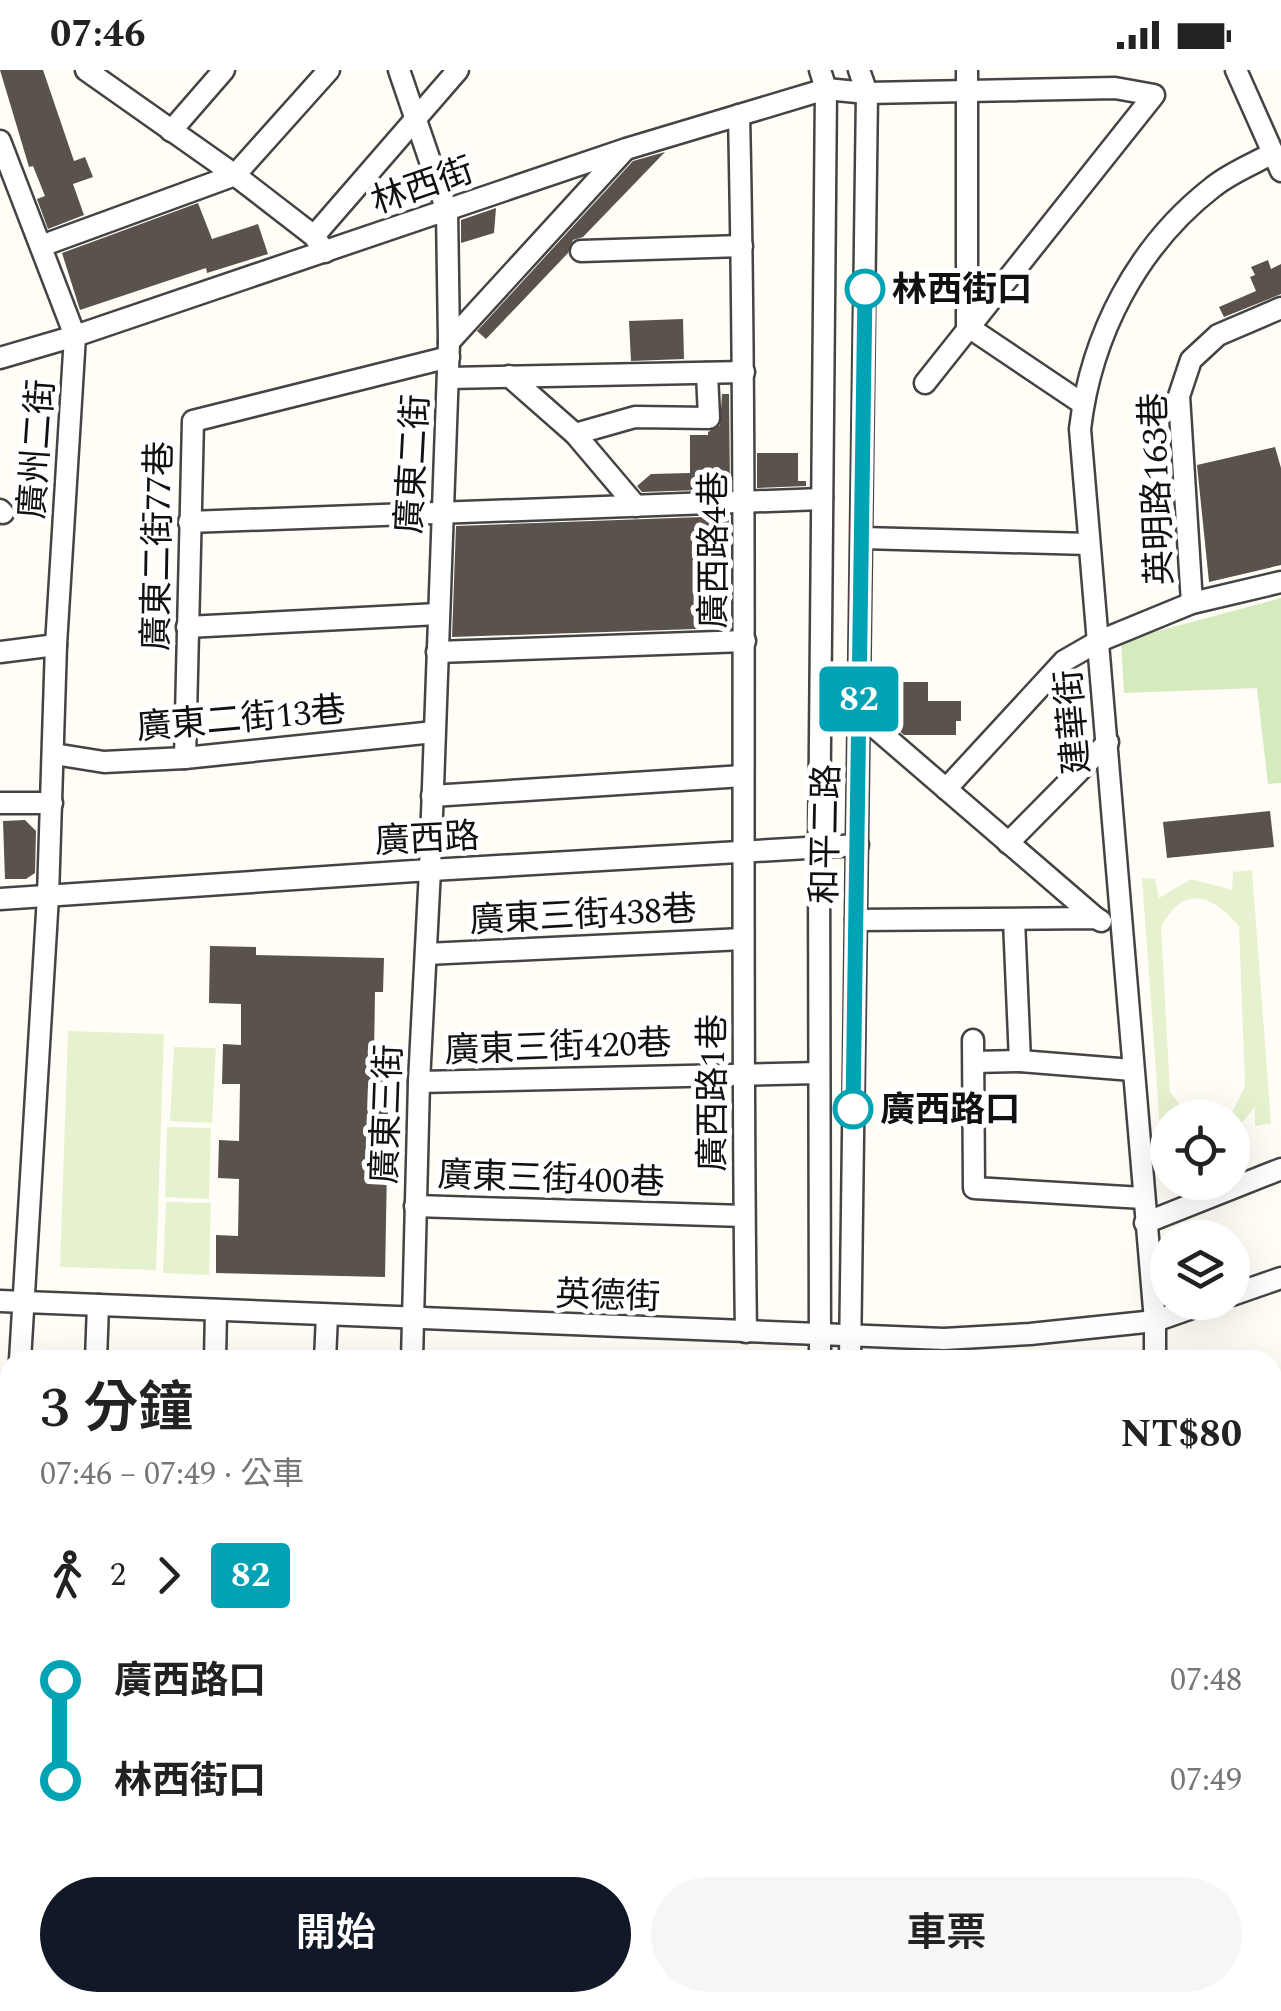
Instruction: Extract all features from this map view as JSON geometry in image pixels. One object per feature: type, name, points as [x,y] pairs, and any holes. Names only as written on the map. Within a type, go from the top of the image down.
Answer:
[{"type":"street","points":[[86,70],[236,175],[319,244],[414,118],[458,70]]},
{"type":"street","points":[[170,132],[224,70]]},
{"type":"street","points":[[41,246],[236,175],[329,70]]},
{"type":"street","name":"廣東二街","points":[[398,70],[446,211],[449,359],[430,870]]},
{"type":"street","name":"和平二路","points":[[850,1350],[867,94],[859,70]]},
{"type":"street","points":[[1236,70],[1275,146]]},
{"type":"street","name":"和平二路","points":[[820,1350],[818,848],[823,79]]},
{"type":"street","name":"林西街","points":[[0,358],[75,336],[319,244],[446,211],[739,115],[823,79],[867,94],[967,81],[1115,88],[1154,95],[967,326]]},
{"type":"street","points":[[924,384],[967,326],[967,81]]},
{"type":"street","name":"廣西路4巷","points":[[739,115],[746,502],[743,853]]},
{"type":"street","name":"廣州二街","points":[[0,141],[75,336],[56,645],[48,896],[21,1350]]},
{"type":"street","name":"建華街","points":[[1155,1350],[1080,429],[1091,371],[1118,301],[1150,248],[1215,185],[1275,146]]},
{"type":"street","points":[[626,149],[449,359],[509,376],[744,372]]},
{"type":"street","points":[[581,251],[742,246]]},
{"type":"street","name":"英明路163巷","points":[[1192,603],[1179,396],[1191,360],[1218,334],[1281,308]]},
{"type":"street","points":[[967,326],[1083,404]]},
{"type":"street","name":"廣東二街77巷","points":[[185,758],[192,420],[449,359]]},
{"type":"street","points":[[574,434],[635,417],[709,418],[707,374]]},
{"type":"street","points":[[509,376],[574,434],[636,506]]},
{"type":"street","points":[[189,522],[822,499]]},
{"type":"street","points":[[862,538],[1089,544]]},
{"type":"street","points":[[946,789],[1064,661],[1097,642],[1192,603],[1281,582]]},
{"type":"street","points":[[187,626],[438,614]]},
{"type":"street","points":[[436,652],[745,641]]},
{"type":"street","points":[[0,652],[56,645]]},
{"type":"street","points":[[858,713],[1096,918],[1120,932]]},
{"type":"street","name":"廣東二街13巷","points":[[54,754],[104,762],[185,758],[434,732]]},
{"type":"street","points":[[1008,843],[1108,742]]},
{"type":"street","points":[[432,796],[743,776]]},
{"type":"street","points":[[0,803],[52,803]]},
{"type":"street","name":"廣西路","points":[[0,899],[858,846]]},
{"type":"street","name":"廣西路1巷","points":[[743,853],[746,1332]]},
{"type":"street","name":"廣東三街","points":[[412,1350],[418,1082],[430,870]]},
{"type":"street","points":[[856,920],[1096,918]]},
{"type":"street","points":[[1014,920],[1020,1060]]},
{"type":"street","name":"廣東三街438巷","points":[[426,954],[743,940]]},
{"type":"street","points":[[974,1040],[974,1188],[1143,1198]]},
{"type":"street","points":[[974,1062],[1020,1060],[1132,1070]]},
{"type":"street","name":"廣東三街420巷","points":[[418,1082],[818,1072]]},
{"type":"street","points":[[1145,1223],[1281,1168]]},
{"type":"street","name":"廣東三街400巷","points":[[415,1206],[744,1216]]},
{"type":"street","points":[[1250,1288],[1281,1278]]},
{"type":"street","name":"英德街","points":[[0,1301],[850,1338],[944,1339],[1030,1334],[1158,1320]]},
{"type":"street","points":[[96,1350],[98,1305]]},
{"type":"street","points":[[215,1350],[216,1310]]},
{"type":"street","points":[[325,1350],[326,1315]]},
{"type":"green space","points":[[1281,598],[1281,783],[1268,784],[1257,688],[1124,693],[1121,641]]},
{"type":"green space","points":[[1252,870],[1271,1123],[1255,1126],[1255,1107],[1250,1113],[1250,1100],[1238,1100],[1245,1086],[1239,926],[1218,907],[1198,898],[1179,904],[1161,927],[1170,1092],[1176,1100],[1158,1100],[1142,878],[1155,879],[1159,898],[1191,879],[1232,890],[1233,872]]},
{"type":"green space","points":[[68,1031],[164,1034],[156,1270],[60,1267]]},
{"type":"green space","points":[[174,1047],[216,1048],[212,1123],[170,1121]]},
{"type":"green space","points":[[167,1127],[211,1128],[209,1199],[165,1197]]},
{"type":"green space","points":[[166,1202],[211,1203],[209,1275],[163,1273]]},
{"type":"building","points":[[0,70],[43,70],[74,161],[85,157],[93,177],[73,184],[84,215],[48,229],[37,199],[45,196],[33,166],[29,167]]},
{"type":"building","points":[[665,152],[583,237],[573,240],[568,253],[486,339],[477,331],[633,161]]},
{"type":"building","points":[[198,203],[212,239],[258,224],[268,254],[207,273],[206,268],[80,310],[62,253]]},
{"type":"building","points":[[496,208],[494,233],[461,243],[461,220]]},
{"type":"building","points":[[1268,260],[1271,269],[1281,264],[1281,294],[1224,317],[1219,307],[1256,291],[1250,277],[1255,275],[1251,267]]},
{"type":"building","points":[[683,319],[684,359],[631,361],[629,321]]},
{"type":"building","points":[[722,394],[729,394],[730,489],[642,492],[637,486],[651,474],[690,473],[690,435],[708,435],[720,425]]},
{"type":"building","points":[[1275,447],[1281,468],[1281,565],[1209,582],[1197,465]]},
{"type":"building","points":[[757,453],[798,453],[798,481],[806,481],[806,486],[757,488]]},
{"type":"building","points":[[729,516],[725,628],[452,637],[456,526]]},
{"type":"building","points":[[890,682],[928,682],[928,701],[961,701],[956,735],[904,735],[890,723]]},
{"type":"building","points":[[1270,811],[1274,847],[1167,858],[1163,822]]},
{"type":"building","points":[[25,820],[36,831],[35,873],[26,879],[5,879],[3,821]]},
{"type":"building","points":[[210,946],[256,947],[256,955],[384,958],[383,992],[375,992],[374,1057],[389,1057],[385,1277],[216,1273],[216,1235],[238,1236],[239,1179],[218,1178],[219,1140],[239,1141],[240,1084],[222,1084],[223,1044],[241,1045],[241,1004],[209,1003]]},
{"type":"bus line","name":"82","points":[[853,1109],[865,289]]},
{"type":"place","name":"林西街口","points":[[865,289]]},
{"type":"place","name":"廣西路口","points":[[853,1109]]}]
